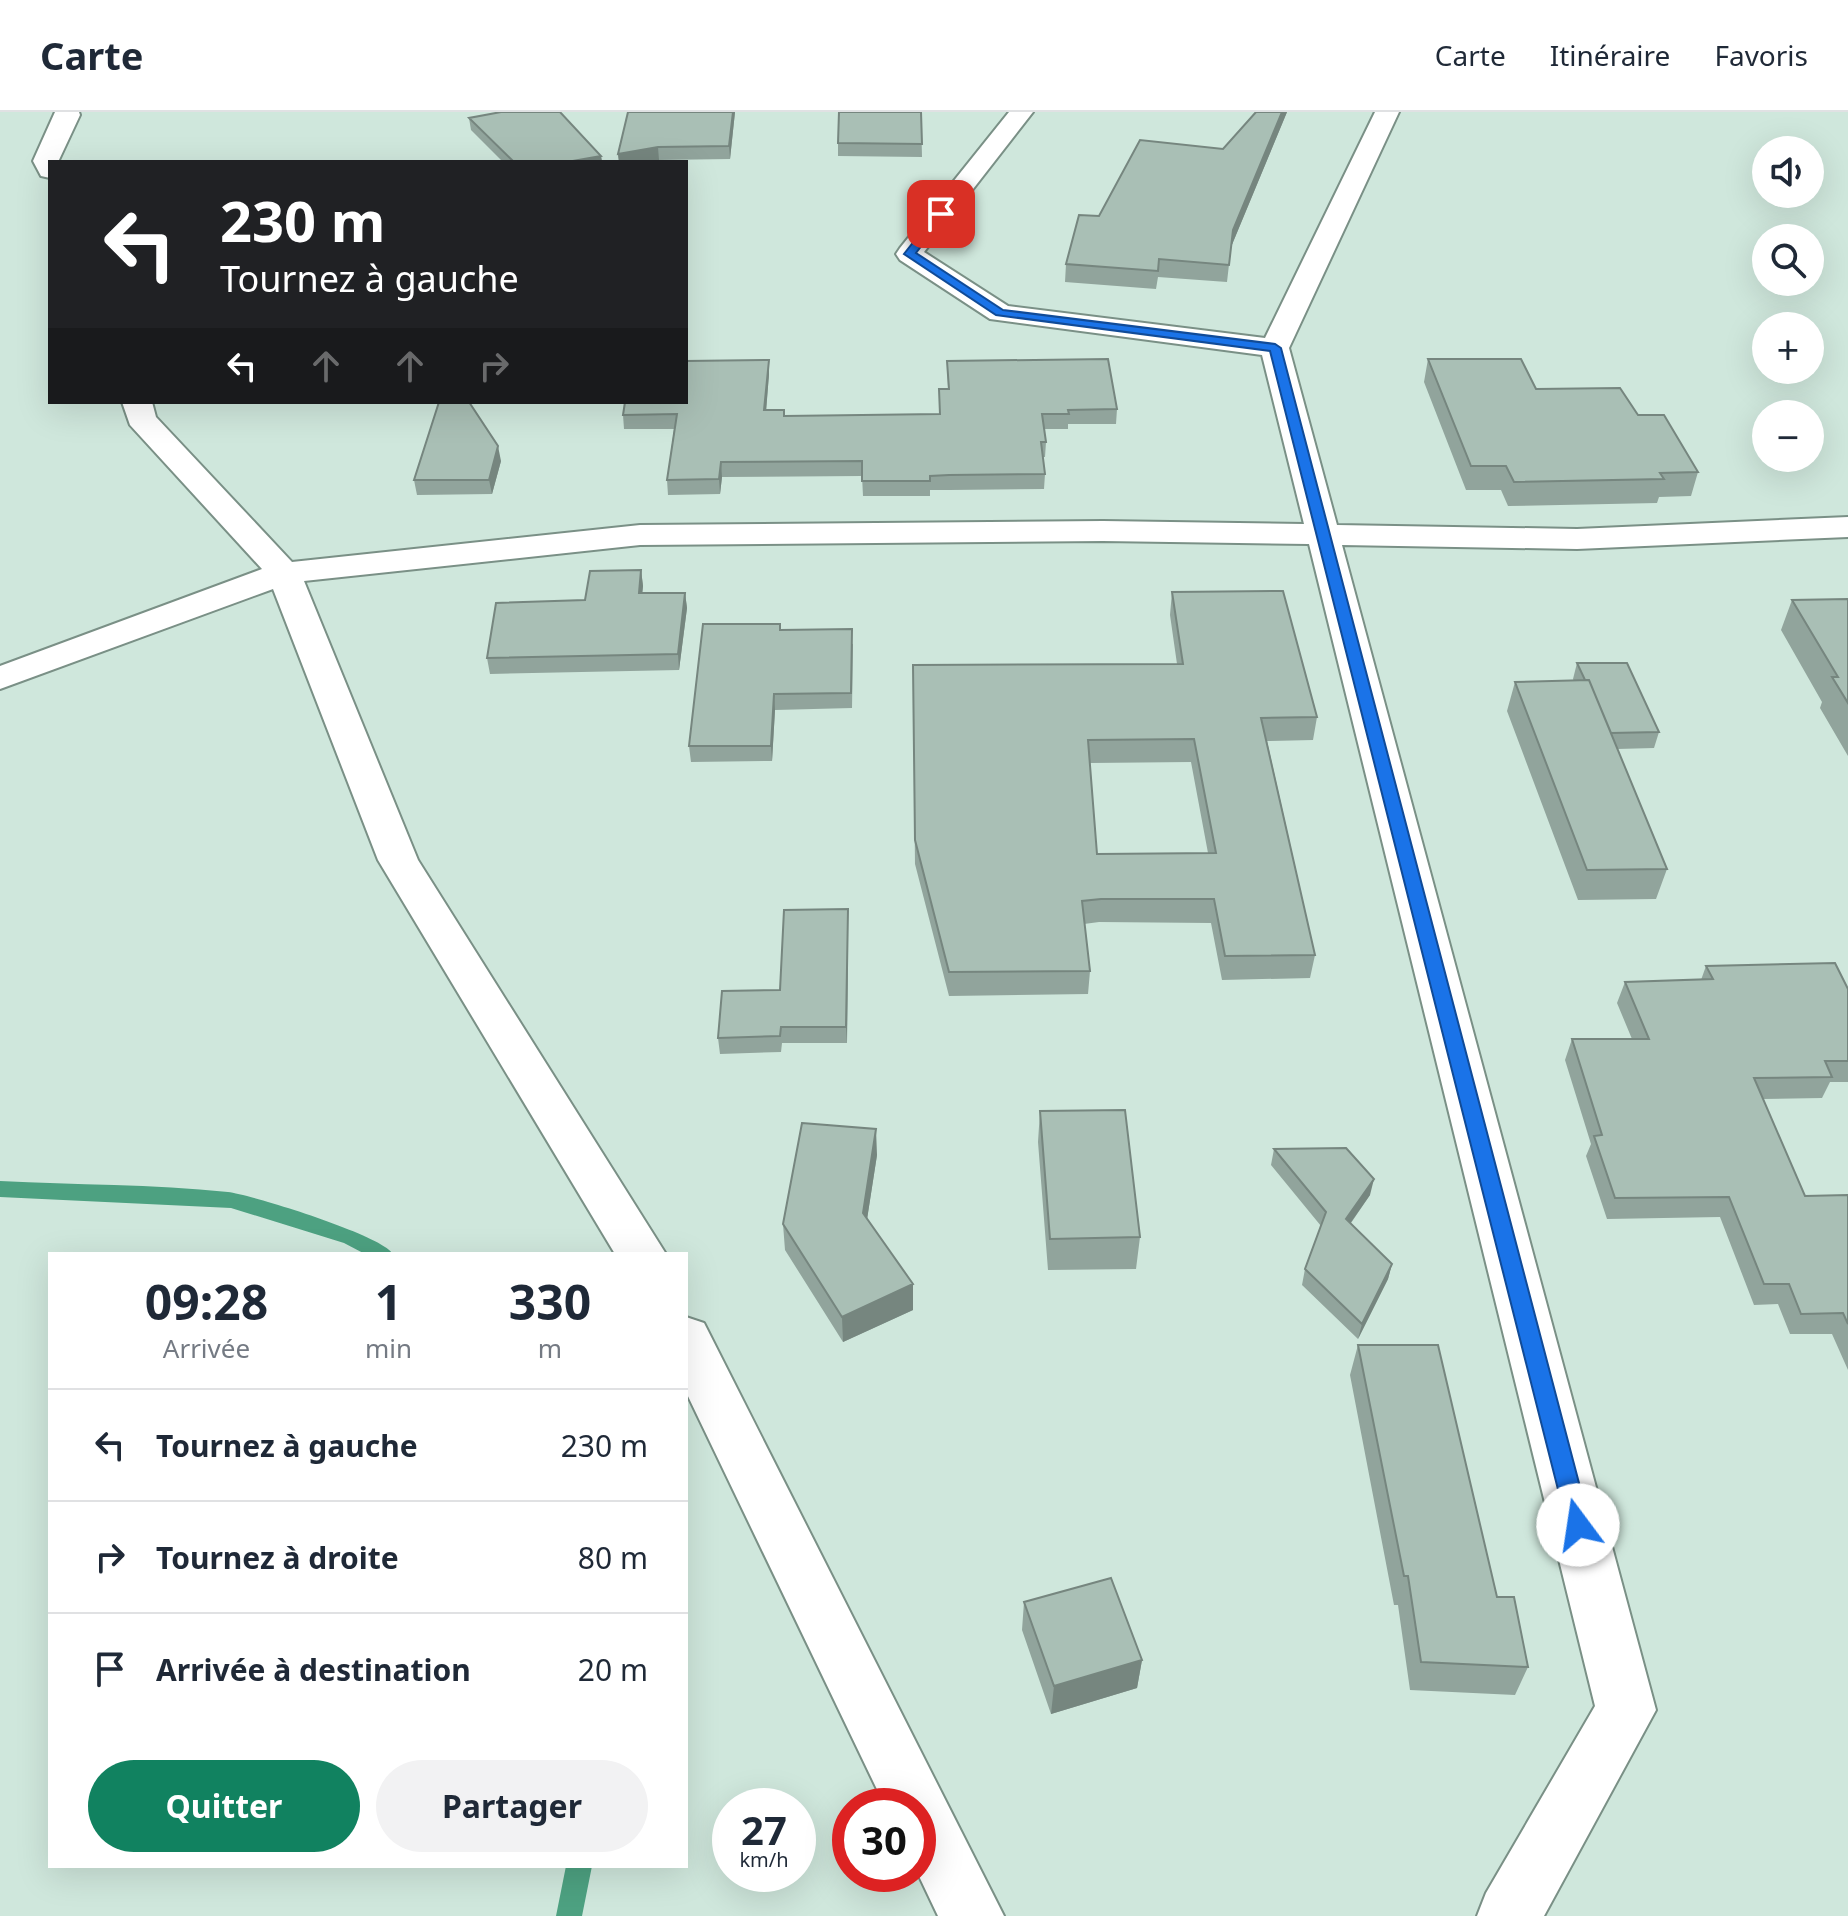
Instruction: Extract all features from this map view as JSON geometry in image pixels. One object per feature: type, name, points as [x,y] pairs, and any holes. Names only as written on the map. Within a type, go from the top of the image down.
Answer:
[{"type":"street","points":[[48,167],[45,161],[67,112]]},
{"type":"street","points":[[1021,112],[909,254],[1000,313],[1275,348]]},
{"type":"street","points":[[1387,112],[1275,348],[1626,1710],[1509,1916]]},
{"type":"street","points":[[137,404],[141,419],[284,573],[398,860],[640,1252]]},
{"type":"street","points":[[0,678],[284,573],[640,535],[1103,531],[1577,539],[1848,527]]},
{"type":"street","points":[[688,1342],[909,1788]]},
{"type":"street","points":[[936,1843],[972,1916]]},
{"type":"building","points":[[501,112],[560,112],[601,156],[578,160],[512,160],[469,118]]},
{"type":"building","points":[[628,112],[733,112],[729,146],[658,147],[618,154]]},
{"type":"building","points":[[839,112],[921,112],[922,144],[838,143]]},
{"type":"building","points":[[1256,112],[1282,112],[1233,230],[1229,265],[1159,259],[1158,271],[1066,264],[1079,215],[1099,216],[1140,140],[1223,149]]},
{"type":"building","points":[[1108,359],[1117,409],[1042,414],[1046,442],[1041,442],[1045,474],[930,476],[930,481],[862,481],[862,461],[721,462],[719,479],[667,480],[677,414],[623,415],[625,404],[688,404],[688,361],[769,360],[764,410],[784,410],[784,416],[940,414],[939,389],[949,389],[947,361]]},
{"type":"building","points":[[1428,359],[1521,359],[1536,389],[1620,388],[1638,415],[1664,415],[1698,472],[1660,473],[1664,479],[1514,482],[1506,466],[1471,466]]},
{"type":"building","points":[[438,404],[470,404],[498,446],[489,480],[414,480]]},
{"type":"building","points":[[641,570],[639,593],[685,593],[678,654],[487,658],[496,603],[585,600],[590,571]]},
{"type":"building","points":[[1283,591],[1317,717],[1261,718],[1315,955],[1225,956],[1214,899],[1101,899],[1082,901],[1090,971],[949,972],[915,840],[913,665],[1183,664],[1172,592]],"holes":[[[1194,739],[1216,853],[1097,854],[1088,740]]]},
{"type":"building","points":[[1848,599],[1848,703],[1832,677],[1838,677],[1792,600]]},
{"type":"building","points":[[703,624],[780,624],[780,630],[852,629],[851,693],[774,694],[771,746],[689,746]]},
{"type":"building","points":[[1577,663],[1627,663],[1659,732],[1611,733],[1589,680],[1585,680]]},
{"type":"building","points":[[1589,680],[1667,869],[1587,870],[1515,682]]},
{"type":"building","points":[[848,909],[846,1027],[781,1027],[780,1036],[718,1038],[722,991],[780,990],[784,910]]},
{"type":"building","points":[[1835,963],[1848,989],[1848,1061],[1825,1061],[1832,1077],[1754,1078],[1805,1196],[1848,1195],[1848,1324],[1843,1313],[1801,1314],[1789,1284],[1764,1284],[1729,1197],[1615,1198],[1594,1136],[1602,1135],[1572,1039],[1649,1039],[1625,982],[1713,979],[1706,966]]},
{"type":"building","points":[[1125,1110],[1140,1237],[1050,1239],[1040,1111]]},
{"type":"building","points":[[802,1123],[876,1129],[863,1213],[913,1284],[842,1317],[783,1224]]},
{"type":"building","points":[[1346,1148],[1374,1179],[1346,1219],[1392,1264],[1362,1324],[1305,1269],[1326,1212],[1274,1149]]},
{"type":"building","points":[[1358,1345],[1438,1345],[1497,1597],[1514,1597],[1528,1667],[1421,1662],[1408,1576],[1404,1576]]},
{"type":"building","points":[[1111,1578],[1142,1660],[1054,1686],[1024,1602]]},
{"type":"waterway","points":[[0,1189],[231,1200],[351,1237],[379,1252]]},
{"type":"waterway","points":[[569,1916],[579,1868]]},
{"type":"route","points":[[941,214],[909,254],[1000,313],[1275,348],[1578,1525]]}]
